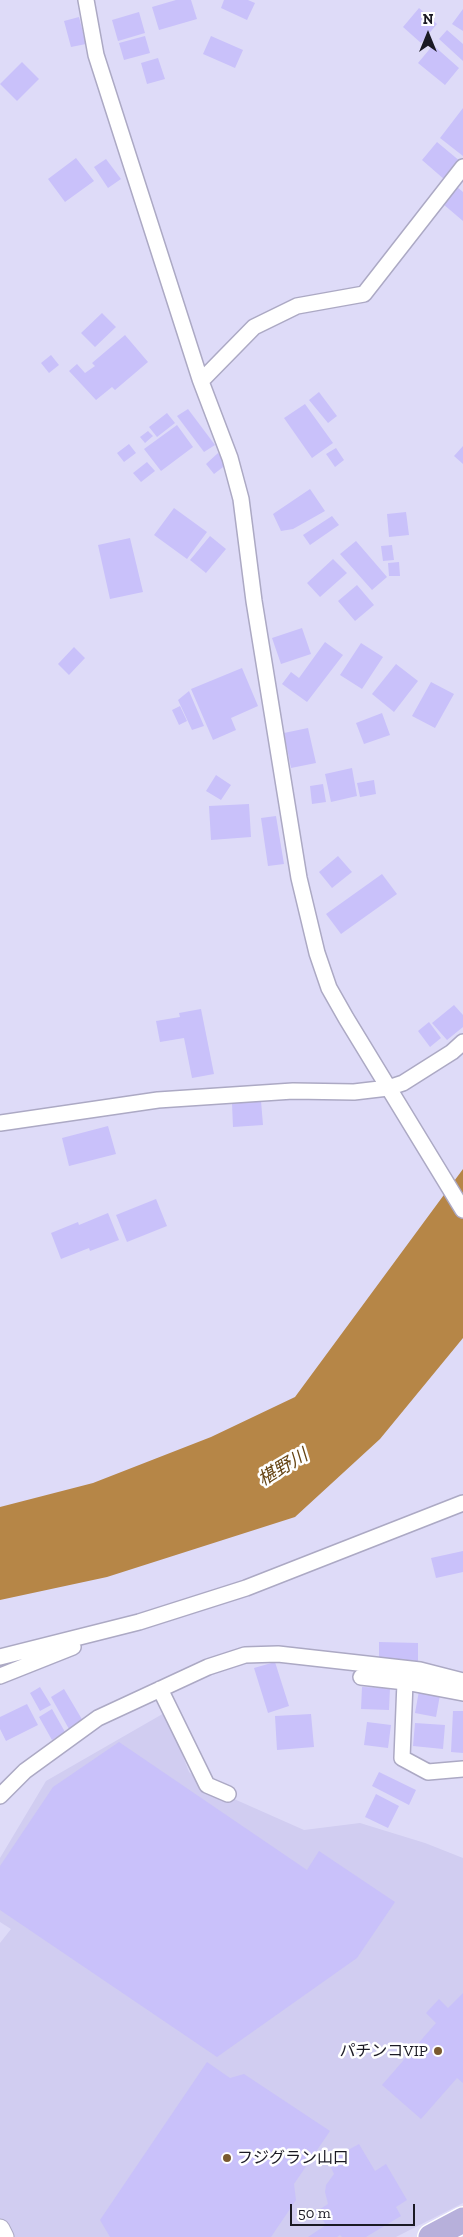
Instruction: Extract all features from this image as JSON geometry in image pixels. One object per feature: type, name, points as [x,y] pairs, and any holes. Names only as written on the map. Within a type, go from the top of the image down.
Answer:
[{"type":"main road","points":[[431,2237],[463,2220]]},
{"type":"street","points":[[86,0],[96,55],[200,379],[230,458],[241,499],[254,601],[286,804],[299,878],[316,954],[329,988],[463,1210]]},
{"type":"street","points":[[200,379],[254,327],[297,306],[364,294],[463,167]]},
{"type":"street","points":[[0,1123],[158,1100],[293,1091],[354,1092],[388,1088],[402,1083],[452,1052],[463,1042]]},
{"type":"street","points":[[0,1657],[113,1629],[246,1588],[463,1503]]},
{"type":"street","points":[[0,1676],[113,1629]]},
{"type":"street","points":[[0,1796],[25,1771],[98,1718],[208,1667],[245,1656],[278,1654],[420,1670],[463,1681]]},
{"type":"street","points":[[362,1677],[405,1682],[463,1693]]},
{"type":"street","points":[[405,1682],[402,1758],[428,1772],[463,1769]]},
{"type":"street","points":[[160,1689],[207,1785],[228,1794]]},
{"type":"street","points":[[0,2229],[4,2237]]},
{"type":"shaded area","points":[[166,1712],[189,1772],[207,1787],[304,1830],[360,1823],[425,1843],[463,1858],[463,2203],[396,2237],[0,2237],[0,1943],[11,1929],[0,1922],[0,1858],[46,1781]]},
{"type":"water","name":"椹野川","points":[[463,1169],[463,1338],[380,1439],[295,1517],[107,1577],[0,1600],[0,1507],[93,1483],[211,1437],[295,1397]]},
{"type":"building","points":[[176,0],[191,0],[197,19],[159,30],[152,7]]},
{"type":"building","points":[[224,0],[248,0],[255,3],[247,20],[221,8]]},
{"type":"building","points":[[419,8],[437,24],[421,43],[403,27]]},
{"type":"building","points":[[463,9],[463,31],[452,24]]},
{"type":"building","points":[[139,12],[145,33],[118,41],[112,20]]},
{"type":"building","points":[[79,17],[86,44],[71,47],[64,21]]},
{"type":"building","points":[[447,30],[463,44],[463,61],[439,39]]},
{"type":"building","points":[[145,36],[150,53],[124,60],[119,43]]},
{"type":"building","points":[[211,36],[243,50],[235,68],[203,54]]},
{"type":"building","points":[[433,45],[459,68],[445,85],[418,63]]},
{"type":"building","points":[[158,58],[165,79],[147,84],[141,63]]},
{"type":"building","points":[[22,62],[39,79],[17,101],[0,84]]},
{"type":"building","points":[[463,108],[463,156],[440,138]]},
{"type":"building","points":[[437,142],[461,162],[445,180],[422,160]]},
{"type":"building","points":[[76,158],[94,181],[65,202],[48,179]]},
{"type":"building","points":[[106,159],[121,179],[108,188],[94,167]]},
{"type":"building","points":[[457,187],[463,192],[463,221],[443,204]]},
{"type":"building","points":[[102,313],[116,327],[95,347],[81,333]]},
{"type":"building","points":[[125,335],[148,362],[115,390],[112,387],[96,400],[69,371],[77,364],[85,373],[95,366],[92,363]]},
{"type":"building","points":[[51,355],[59,365],[49,373],[41,363]]},
{"type":"building","points":[[319,392],[337,416],[328,423],[309,400]]},
{"type":"building","points":[[305,404],[333,443],[312,458],[284,418]]},
{"type":"building","points":[[188,409],[215,445],[204,452],[177,416]]},
{"type":"building","points":[[167,413],[175,423],[157,437],[149,427]]},
{"type":"building","points":[[177,425],[193,447],[161,471],[144,449]]},
{"type":"building","points":[[148,431],[153,436],[145,443],[140,437]]},
{"type":"building","points":[[129,444],[136,453],[124,462],[117,453]]},
{"type":"building","points":[[463,446],[463,464],[454,456]]},
{"type":"building","points":[[336,448],[344,460],[335,467],[326,454]]},
{"type":"building","points":[[218,453],[227,464],[214,474],[206,464]]},
{"type":"building","points":[[147,462],[155,471],[141,482],[133,473]]},
{"type":"building","points":[[310,489],[325,511],[293,529],[281,531],[273,514]]},
{"type":"building","points":[[174,508],[207,532],[187,559],[154,535]]},
{"type":"building","points":[[406,512],[409,535],[389,537],[387,514]]},
{"type":"building","points":[[332,516],[339,525],[310,545],[303,535]]},
{"type":"building","points":[[210,536],[226,549],[206,573],[190,560]]},
{"type":"building","points":[[130,538],[143,592],[110,599],[98,545]]},
{"type":"building","points":[[356,541],[387,577],[372,590],[340,554]]},
{"type":"building","points":[[392,545],[394,560],[383,561],[381,546]]},
{"type":"building","points":[[333,559],[347,573],[320,597],[307,583]]},
{"type":"building","points":[[399,562],[400,576],[389,576],[388,563]]},
{"type":"building","points":[[357,585],[374,605],[355,621],[338,601]]},
{"type":"building","points":[[302,628],[311,654],[281,664],[272,638]]},
{"type":"building","points":[[325,642],[343,655],[307,702],[282,684],[291,672],[299,678]]},
{"type":"building","points":[[361,643],[383,657],[362,689],[340,675]]},
{"type":"building","points":[[74,647],[85,658],[69,675],[58,664]]},
{"type":"building","points":[[396,664],[418,681],[394,712],[372,694]]},
{"type":"building","points":[[242,668],[258,706],[231,718],[236,730],[213,740],[191,689]]},
{"type":"building","points":[[431,682],[454,694],[435,728],[412,716]]},
{"type":"building","points":[[189,691],[204,726],[192,730],[178,700]]},
{"type":"building","points":[[180,706],[187,721],[179,725],[172,710]]},
{"type":"building","points":[[382,713],[390,735],[364,744],[356,723]]},
{"type":"building","points":[[308,728],[316,763],[291,768],[284,733]]},
{"type":"building","points":[[352,768],[357,796],[331,802],[325,774]]},
{"type":"building","points":[[216,775],[231,785],[221,800],[206,791]]},
{"type":"building","points":[[374,780],[376,794],[360,797],[357,783]]},
{"type":"building","points":[[323,784],[326,802],[312,804],[310,786]]},
{"type":"building","points":[[249,804],[251,837],[211,840],[209,806]]},
{"type":"building","points":[[276,816],[284,864],[268,866],[261,818]]},
{"type":"building","points":[[338,856],[352,872],[332,888],[319,872]]},
{"type":"building","points":[[382,874],[397,894],[341,934],[326,914]]},
{"type":"building","points":[[454,1005],[463,1015],[463,1027],[447,1040],[432,1023]]},
{"type":"building","points":[[201,1009],[214,1074],[192,1078],[184,1038],[160,1042],[156,1021],[180,1017],[179,1013]]},
{"type":"building","points":[[429,1022],[441,1038],[430,1047],[418,1031]]},
{"type":"building","points":[[261,1101],[263,1125],[233,1127],[232,1103]]},
{"type":"building","points":[[108,1126],[116,1154],[69,1166],[62,1138]]},
{"type":"building","points":[[156,1199],[167,1226],[127,1242],[116,1215]]},
{"type":"building","points":[[108,1213],[119,1240],[90,1251],[89,1248],[61,1259],[51,1233],[78,1222],[79,1225]]},
{"type":"building","points":[[463,1551],[463,1572],[436,1578],[431,1558]]},
{"type":"building","points":[[379,1642],[418,1643],[418,1665],[379,1664]]},
{"type":"building","points":[[275,1662],[289,1706],[268,1713],[254,1668]]},
{"type":"building","points":[[40,1687],[51,1705],[40,1711],[30,1693]]},
{"type":"building","points":[[362,1687],[390,1688],[389,1710],[361,1709]]},
{"type":"building","points":[[64,1689],[83,1721],[69,1729],[51,1697]]},
{"type":"building","points":[[419,1691],[440,1695],[436,1717],[415,1713]]},
{"type":"building","points":[[27,1704],[38,1725],[6,1741],[0,1729],[0,1717]]},
{"type":"building","points":[[52,1709],[65,1732],[52,1740],[39,1717]]},
{"type":"building","points":[[453,1711],[463,1711],[463,1753],[451,1752]]},
{"type":"building","points":[[311,1714],[314,1747],[277,1750],[275,1716]]},
{"type":"building","points":[[367,1722],[391,1725],[388,1748],[364,1745]]},
{"type":"building","points":[[415,1723],[445,1725],[443,1749],[413,1746]]},
{"type":"building","points":[[119,1742],[307,1870],[319,1851],[395,1902],[357,1958],[217,2057],[0,1910],[0,1866],[53,1787]]},
{"type":"building","points":[[379,1772],[416,1790],[409,1805],[372,1786]]},
{"type":"building","points":[[376,1794],[399,1806],[388,1828],[365,1817]]},
{"type":"building","name":"パチンコVIP","points":[[463,1993],[463,2083],[457,2078],[421,2119],[382,2085],[436,2023],[426,2013],[439,1999],[448,2008]]},
{"type":"building","name":"フジグラン山口","points":[[207,2062],[230,2078],[244,2074],[330,2131],[294,2184],[296,2200],[271,2237],[110,2237],[100,2220]]},
{"type":"building","points":[[359,2144],[375,2171],[386,2164],[407,2200],[396,2207],[401,2216],[366,2237],[342,2237],[340,2235],[337,2237],[308,2237],[326,2225],[317,2211],[328,2204],[325,2192],[326,2185],[334,2174],[328,2161]]},
{"type":"place","name":"パチンコVIP","points":[[438,2051]]},
{"type":"place","name":"フジグラン山口","points":[[227,2158]]}]
